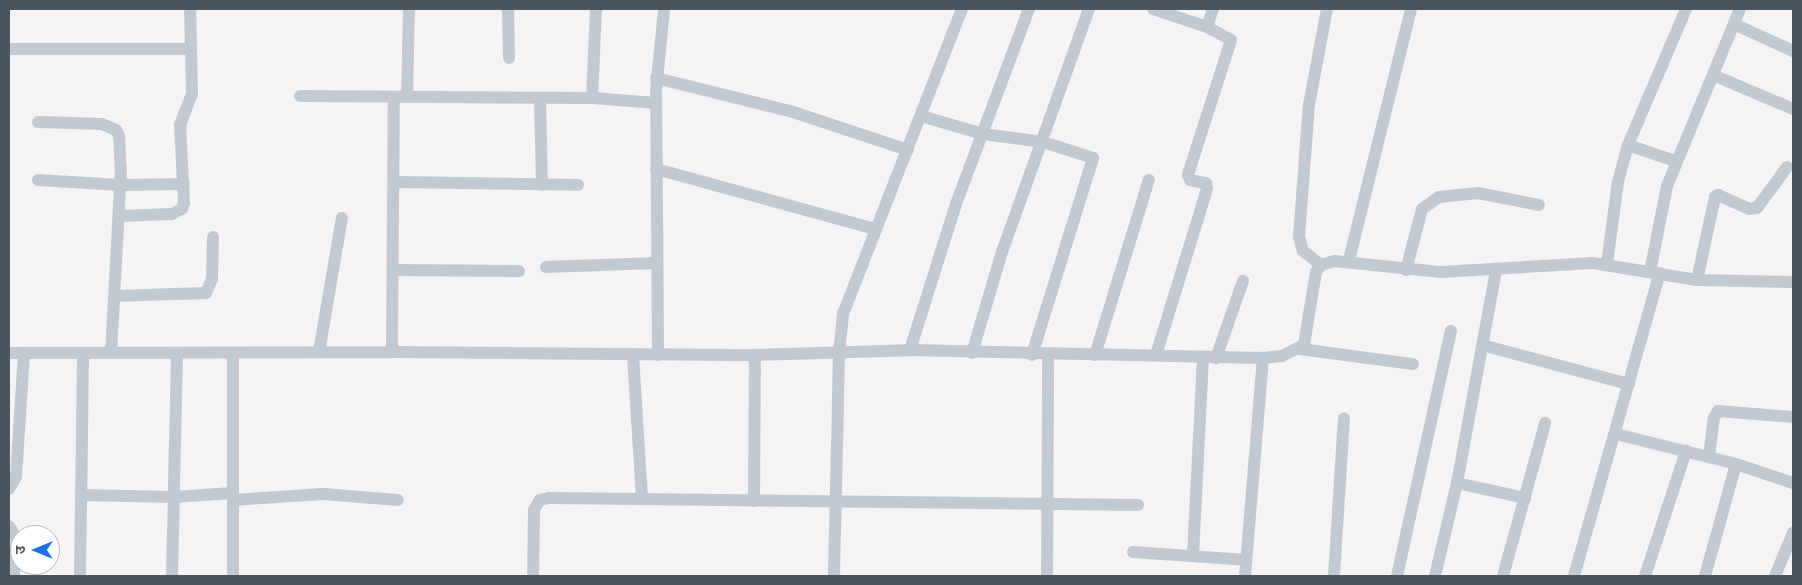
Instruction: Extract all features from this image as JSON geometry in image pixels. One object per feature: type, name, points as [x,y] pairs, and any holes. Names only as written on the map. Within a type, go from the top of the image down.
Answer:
[{"type":"street","points":[[119,216],[178,212],[184,202],[180,125],[192,94],[190,9]]},
{"type":"street","points":[[392,352],[395,182],[400,97],[409,9]]},
{"type":"street","points":[[508,9],[508,58]]},
{"type":"street","points":[[592,98],[596,9]]},
{"type":"street","points":[[658,354],[656,78],[664,9]]},
{"type":"street","points":[[834,576],[839,353],[847,302],[962,9]]},
{"type":"street","points":[[910,350],[956,204],[1029,9]]},
{"type":"street","points":[[972,353],[1002,252],[1043,142],[1089,9]]},
{"type":"street","points":[[1154,9],[1208,27],[1230,37],[1231,44],[1188,175],[1190,180],[1206,183],[1207,189],[1156,355]]},
{"type":"street","points":[[1208,27],[1214,9]]},
{"type":"street","points":[[1327,9],[1309,105],[1299,237],[1303,251],[1321,265],[1349,260],[1406,270],[1496,271],[1575,263],[1607,264],[1698,280],[1793,282]]},
{"type":"street","points":[[1349,260],[1411,9]]},
{"type":"street","points":[[1607,264],[1618,182],[1628,145],[1686,9]]},
{"type":"street","points":[[1574,576],[1616,434],[1655,272],[1663,198],[1675,161],[1740,9]]},
{"type":"street","points":[[1734,24],[1793,52]]},
{"type":"street","points":[[9,49],[191,49]]},
{"type":"street","points":[[1713,75],[1793,108]]},
{"type":"street","points":[[656,78],[794,112],[908,150]]},
{"type":"street","points":[[300,96],[592,98],[656,103]]},
{"type":"street","points":[[540,98],[542,185]]},
{"type":"street","points":[[921,116],[983,134],[1043,142],[1089,155],[1094,159],[1032,355]]},
{"type":"street","points":[[38,122],[102,124],[116,130],[121,143],[111,352]]},
{"type":"street","points":[[1628,145],[1675,161]]},
{"type":"street","points":[[1698,280],[1715,196],[1749,209],[1757,208],[1787,167]]},
{"type":"street","points":[[656,169],[876,229]]},
{"type":"street","points":[[38,180],[120,185],[184,184]]},
{"type":"street","points":[[1095,354],[1149,180]]},
{"type":"street","points":[[395,182],[578,185]]},
{"type":"street","points":[[1406,270],[1422,210],[1439,197],[1478,193],[1539,205]]},
{"type":"street","points":[[320,352],[342,218]]},
{"type":"street","points":[[115,296],[206,293],[212,279],[213,237]]},
{"type":"street","points":[[546,267],[657,263]]},
{"type":"street","points":[[1300,349],[1307,339],[1313,282],[1321,265]]},
{"type":"street","points":[[393,270],[519,271]]},
{"type":"street","points":[[1435,576],[1457,483],[1496,271]]},
{"type":"street","points":[[1193,555],[1209,358],[1243,281]]},
{"type":"street","points":[[1397,576],[1451,331]]},
{"type":"street","points":[[1482,345],[1628,384]]},
{"type":"street","points":[[9,353],[392,352],[755,355],[910,350],[1032,355],[1095,354],[1263,358],[1300,349],[1413,364]]},
{"type":"street","points":[[9,489],[16,477],[24,353]]},
{"type":"street","points":[[80,576],[83,353]]},
{"type":"street","points":[[172,576],[177,353]]},
{"type":"street","points":[[233,353],[233,576]]},
{"type":"street","points":[[1047,576],[1048,354]]},
{"type":"street","points":[[634,355],[642,499]]},
{"type":"street","points":[[754,501],[755,355]]},
{"type":"street","points":[[1245,576],[1263,358]]},
{"type":"street","points":[[1709,457],[1714,418],[1718,411],[1793,417]]},
{"type":"street","points":[[1334,576],[1344,418]]},
{"type":"street","points":[[1503,576],[1545,423]]},
{"type":"street","points":[[1616,434],[1736,464],[1793,483]]},
{"type":"street","points":[[1644,576],[1686,451]]},
{"type":"street","points":[[1705,576],[1736,464]]},
{"type":"street","points":[[1457,483],[1525,498]]},
{"type":"street","points":[[81,495],[173,497],[323,494],[398,500]]},
{"type":"street","points":[[533,576],[534,510],[540,500],[642,499],[1138,505]]},
{"type":"street","points":[[9,526],[17,539],[14,576]]},
{"type":"street","points":[[1775,576],[1793,533]]},
{"type":"street","points":[[1133,552],[1246,560]]}]
